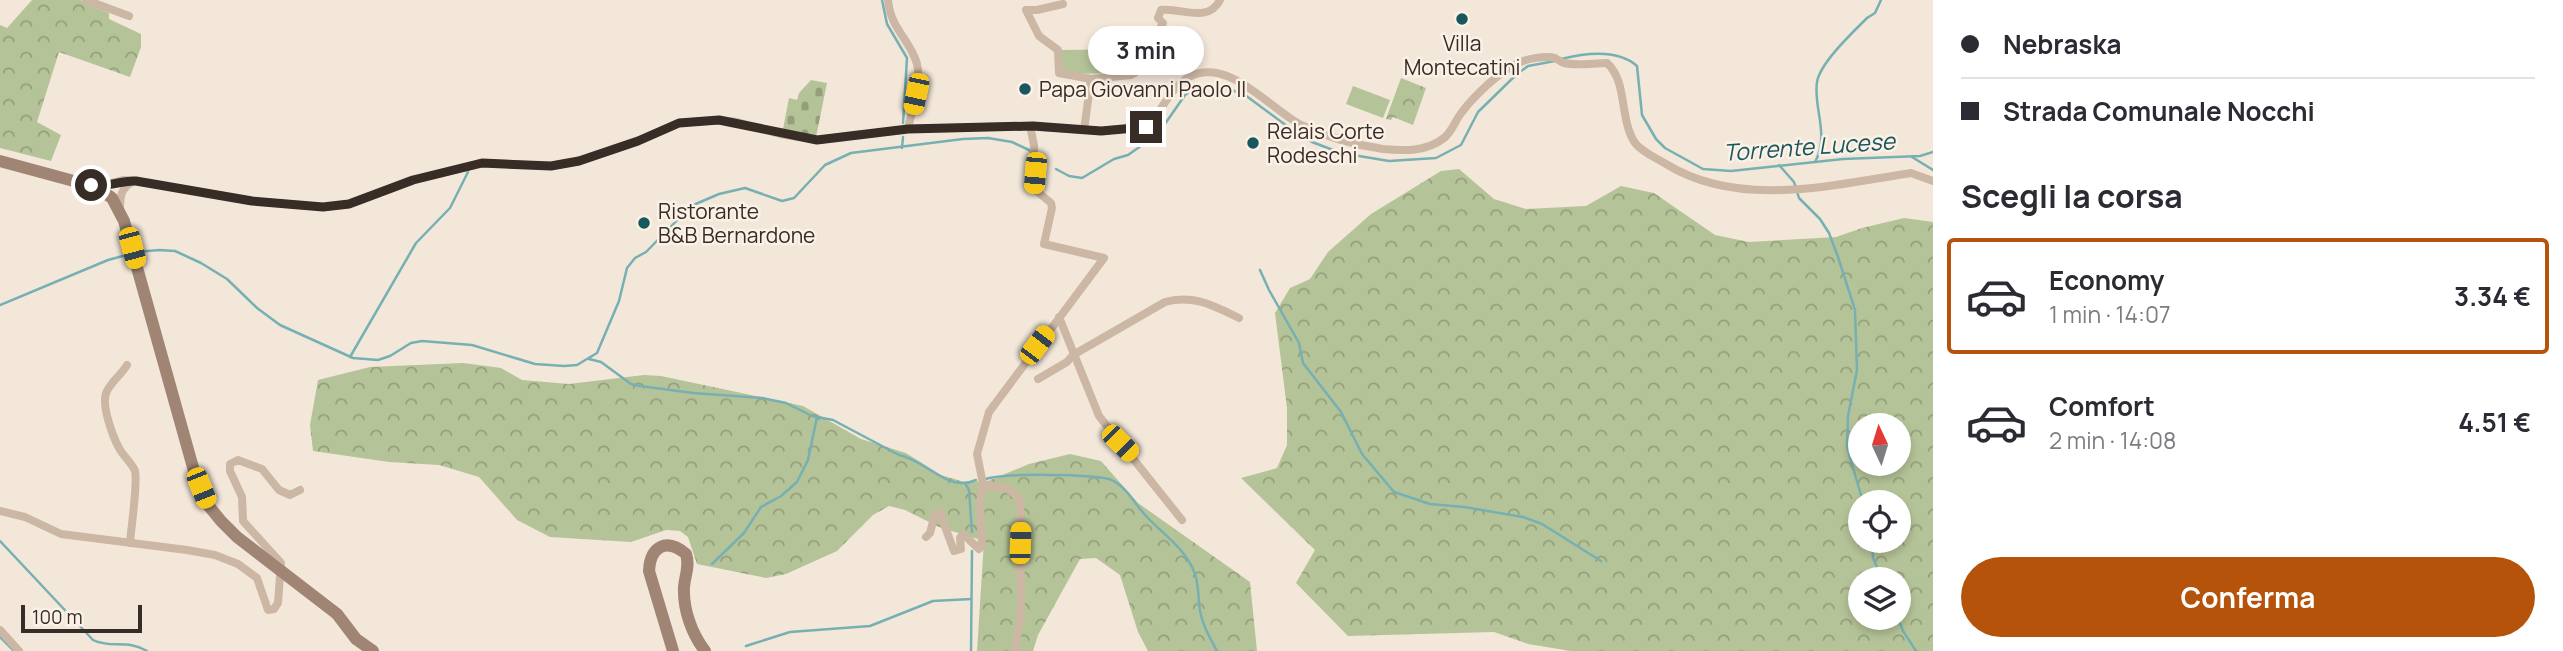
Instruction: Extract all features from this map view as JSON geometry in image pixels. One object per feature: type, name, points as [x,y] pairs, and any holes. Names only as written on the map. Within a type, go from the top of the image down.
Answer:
[{"type":"main road","points":[[0,160],[96,187],[112,198],[120,210],[194,471],[208,505],[237,537],[337,614],[356,639],[373,651]]},
{"type":"main road","points":[[673,651],[649,571],[649,559],[664,545],[673,546],[686,554],[689,562],[684,589],[686,607],[697,640],[705,651]]},
{"type":"street","points":[[86,0],[129,16]]},
{"type":"street","points":[[888,0],[891,21],[916,61],[919,74],[908,129]]},
{"type":"street","points":[[1063,4],[1026,10],[1039,36],[1058,50],[1059,74],[1091,79],[1131,75],[1136,72],[1163,23],[1158,18],[1161,10],[1203,13],[1213,9],[1220,0]]},
{"type":"street","points":[[96,187],[124,180],[136,181],[252,201],[323,207],[349,204],[413,180],[482,163],[551,166],[579,161],[638,141],[679,123],[719,120],[817,140],[908,129],[1030,126],[1101,131],[1146,127],[1181,83],[1189,77],[1207,73],[1221,74],[1243,83],[1289,118],[1324,136],[1371,147],[1417,150],[1446,137],[1474,98],[1519,62],[1555,60],[1607,63],[1612,68],[1636,143],[1677,171],[1705,183],[1729,188],[1794,188],[1912,173],[1933,181]]},
{"type":"street","points":[[1084,130],[1091,79]]},
{"type":"street","points":[[926,537],[936,514],[940,513],[953,550],[961,549],[960,538],[963,534],[979,549],[982,546],[980,502],[983,484],[977,454],[989,412],[1104,258],[1044,244],[1052,208],[1051,203],[1033,188],[1034,145],[1031,143],[1030,126]]},
{"type":"street","points":[[120,210],[121,192],[126,185],[136,181]]},
{"type":"street","points":[[1038,379],[1067,362],[1073,355],[1165,302],[1179,298],[1208,303],[1239,318]]},
{"type":"street","points":[[1059,317],[1106,428],[1133,456],[1182,520]]},
{"type":"street","points":[[127,365],[106,391],[105,415],[118,446],[135,472],[130,542]]},
{"type":"street","points":[[0,511],[25,517],[61,534],[215,555],[238,564],[257,578],[268,610],[274,609],[278,603],[281,563],[243,521],[242,497],[230,471],[230,464],[238,460],[262,469],[279,490],[290,495],[300,490]]},
{"type":"street","points":[[983,484],[1008,489],[1020,499],[1021,614],[1015,649]]},
{"type":"street","points":[[0,630],[19,651]]},
{"type":"green space","points":[[32,0],[81,0],[109,13],[109,19],[141,34],[141,47],[130,77],[59,52],[37,122],[61,135],[51,161],[0,148],[0,25],[7,28]]},
{"type":"green space","points":[[1133,49],[1130,73],[1063,74],[1061,50]]},
{"type":"green space","points":[[1401,78],[1426,88],[1413,125],[1393,117],[1391,120],[1386,119]]},
{"type":"green space","points":[[811,80],[827,83],[816,137],[790,133],[791,131],[783,129],[789,98],[797,100],[799,93]]},
{"type":"green space","points":[[1353,86],[1390,100],[1383,118],[1346,104]]},
{"type":"green space","points":[[1459,169],[1494,199],[1526,209],[1586,206],[1621,186],[1654,193],[1715,235],[1749,242],[1836,237],[1904,218],[1933,222],[1933,651],[1571,651],[1528,644],[1494,632],[1348,636],[1296,583],[1315,550],[1241,478],[1277,468],[1287,445],[1287,408],[1275,313],[1290,288],[1310,279],[1328,252],[1371,214],[1441,171]]},
{"type":"green space","points":[[463,363],[501,368],[522,380],[569,384],[644,375],[661,376],[803,406],[861,439],[906,453],[941,475],[964,482],[988,481],[1029,464],[1070,454],[1101,461],[1138,503],[1250,582],[1257,651],[1148,651],[1138,632],[1120,575],[1096,558],[1080,559],[1038,635],[1033,651],[977,651],[984,541],[939,527],[905,510],[889,506],[873,515],[837,551],[786,574],[766,578],[697,564],[688,537],[680,531],[666,530],[631,542],[550,537],[517,520],[479,477],[439,465],[389,462],[313,451],[310,425],[318,380],[370,367]]},
{"type":"waterway","points":[[882,0],[887,24],[907,58],[903,123]]},
{"type":"waterway","points":[[1815,162],[1821,142],[1816,92],[1819,74],[1838,48],[1875,13],[1881,0]]},
{"type":"waterway","name":"Torrente Lucese","points":[[1561,59],[1601,54],[1620,57],[1637,66],[1642,115],[1656,139],[1665,148],[1703,169],[1731,171],[1843,159],[1920,156],[1933,152]]},
{"type":"waterway","name":"Torrente Lucese","points":[[1056,169],[1069,176],[1082,178],[1114,159],[1128,155],[1158,134],[1185,95],[1196,88],[1209,86],[1221,86],[1245,95],[1312,142],[1341,153],[1389,161],[1436,158],[1461,145],[1478,112],[1517,74],[1528,66],[1555,61]]},
{"type":"waterway","points":[[902,148],[903,137]]},
{"type":"waterway","name":"Torrente Lucese","points":[[137,252],[175,251],[201,263],[227,279],[257,308],[280,325],[353,358],[378,360],[411,343],[422,341],[472,345],[535,364],[577,365],[597,353],[619,301],[627,268],[691,206],[719,194],[745,188],[782,201],[794,198],[825,165],[851,153],[988,138],[1012,142],[1031,151]]},
{"type":"waterway","points":[[1912,157],[1933,170]]},
{"type":"waterway","points":[[1779,165],[1794,182],[1799,198],[1820,219],[1829,233],[1855,310],[1857,370],[1848,416],[1847,447],[1860,490]]},
{"type":"waterway","points":[[350,357],[416,243],[450,208],[468,172]]},
{"type":"waterway","name":"Torrente Lucese","points":[[0,305],[108,260],[130,254]]},
{"type":"waterway","points":[[1260,270],[1299,343],[1303,363],[1341,412],[1362,454],[1394,492],[1430,504],[1523,517],[1542,524],[1601,561]]},
{"type":"waterway","points":[[589,359],[601,362],[631,384],[786,403],[812,416],[833,420],[947,479],[966,483],[976,480]]},
{"type":"waterway","points":[[712,564],[744,533],[761,507],[781,496],[797,482],[808,460],[817,417]]},
{"type":"waterway","points":[[986,479],[1028,475],[1085,476],[1115,482],[1191,565],[1196,579],[1201,616],[1217,651]]},
{"type":"waterway","points":[[966,485],[969,490],[972,532]]},
{"type":"waterway","points":[[0,541],[93,640],[106,644],[133,645],[147,651]]},
{"type":"waterway","points":[[971,651],[972,551]]},
{"type":"waterway","points":[[1873,553],[1877,567]]},
{"type":"waterway","points":[[746,646],[790,632],[870,626],[933,601],[971,599]]},
{"type":"waterway","points":[[1903,630],[1916,651]]},
{"type":"waterway","points":[[0,637],[14,651]]},
{"type":"place","name":"Villa Montecatini","points":[[1462,19]]},
{"type":"place","name":"Papa Giovanni Paolo II","points":[[1025,89]]},
{"type":"place","name":"Relais Corte Rodeschi","points":[[1253,143]]},
{"type":"place","name":"Ristorante B&B Bernardone","points":[[644,223]]},
{"type":"route","points":[[91,185],[96,187],[124,180],[136,181],[252,201],[323,207],[349,204],[413,180],[482,163],[551,166],[579,161],[638,141],[679,123],[719,120],[737,122],[780,134],[817,140],[908,129],[1033,126],[1101,131],[1146,127]]}]
